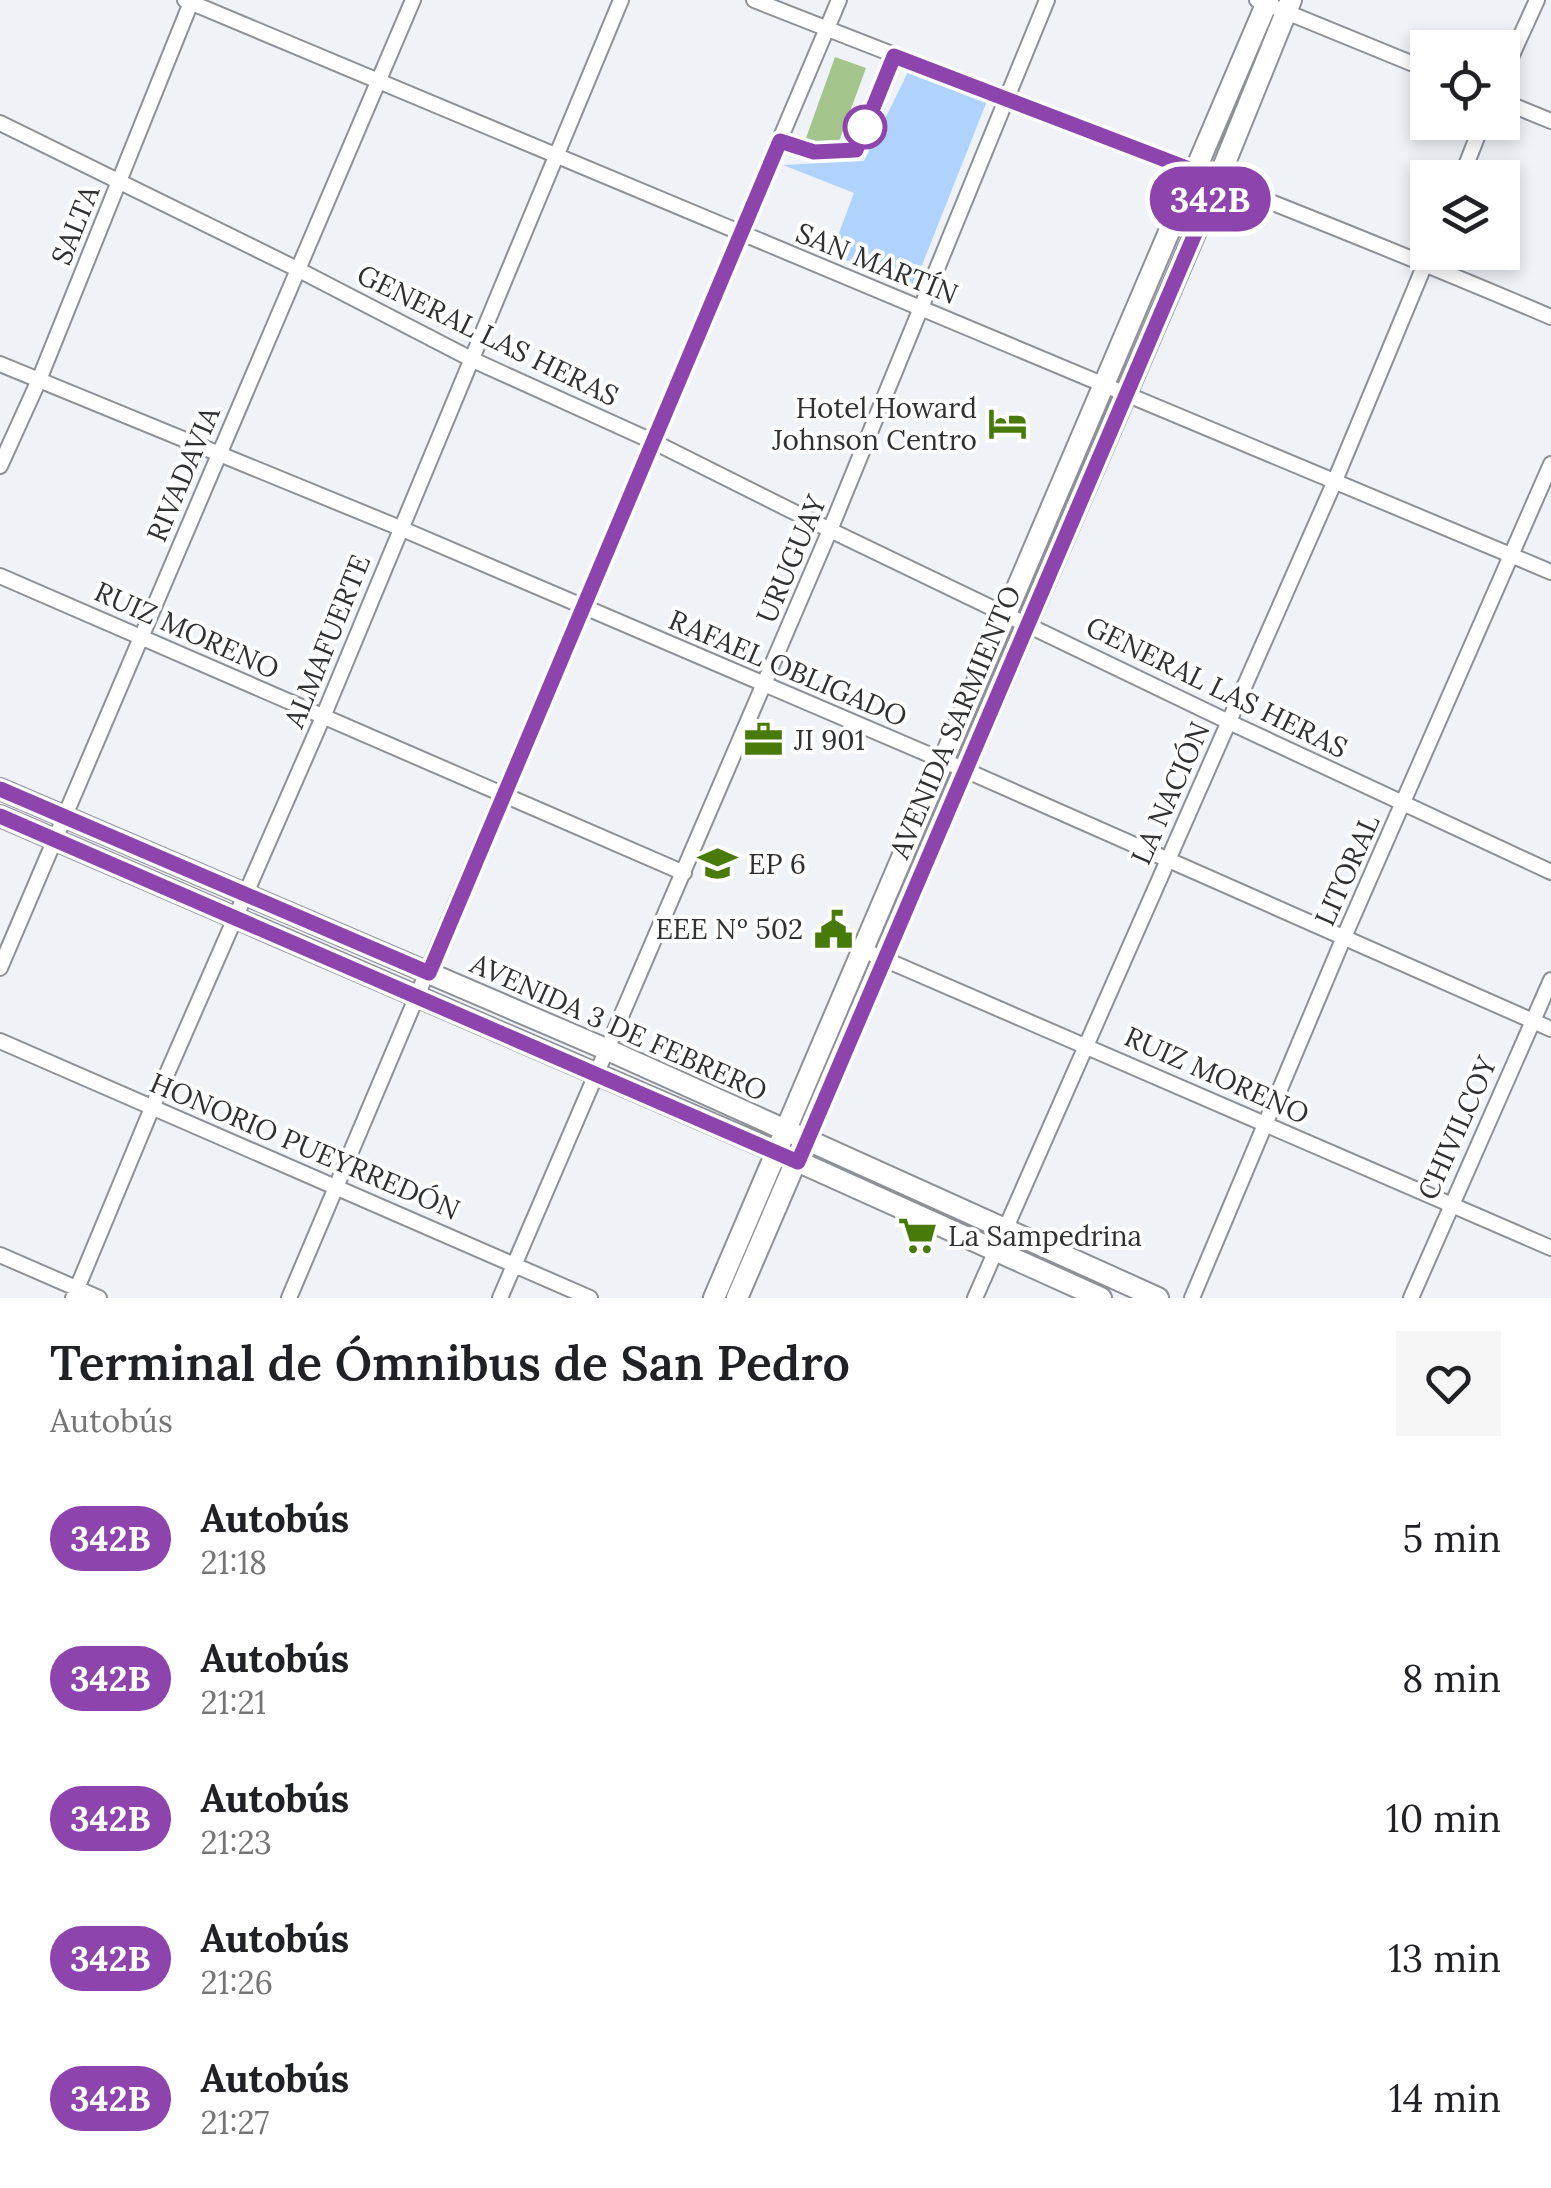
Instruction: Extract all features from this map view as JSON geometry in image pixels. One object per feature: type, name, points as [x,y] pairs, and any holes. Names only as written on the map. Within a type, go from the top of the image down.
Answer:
[{"type":"main road","name":"AVENIDA SARMIENTO","points":[[737,1298],[965,770],[1106,386],[1195,171],[1274,3]]},
{"type":"main road","name":"AVENIDA SARMIENTO","points":[[714,1298],[943,762],[1018,619],[1127,393],[1218,180],[1274,3]]},
{"type":"main road","name":"AVENIDA 3 DE FEBRERO","points":[[0,788],[608,1050],[1158,1298]]},
{"type":"main road","name":"AVENIDA 3 DE FEBRERO","points":[[0,816],[777,1152],[1101,1298]]},
{"type":"street","name":"RIVADAVIA","points":[[0,968],[413,0]]},
{"type":"street","name":"ALMAFUERTE","points":[[75,1293],[323,718],[620,0]]},
{"type":"street","points":[[754,0],[1008,101],[1410,251]]},
{"type":"street","points":[[289,1298],[838,0]]},
{"type":"street","name":"URUGUAY","points":[[500,1298],[830,530],[1047,0]]},
{"type":"street","points":[[1520,37],[1537,0]]},
{"type":"street","name":"SAN MARTÍN","points":[[189,1],[1551,572]]},
{"type":"street","name":"SALTA","points":[[0,466],[120,182],[189,1]]},
{"type":"street","points":[[1274,3],[1410,62]]},
{"type":"street","points":[[1520,108],[1551,121]]},
{"type":"street","name":"GENERAL LAS HERAS","points":[[0,124],[473,360],[654,442],[1230,722],[1551,872]]},
{"type":"street","name":"LA NACIÓN","points":[[975,1298],[1230,722],[1423,270]]},
{"type":"street","points":[[1453,270],[1551,316]]},
{"type":"street","name":"RAFAEL OBLIGADO","points":[[0,364],[400,528],[965,770],[1551,1029]]},
{"type":"street","name":"LITORAL","points":[[1192,1298],[1344,937],[1551,464]]},
{"type":"street","name":"RUIZ MORENO","points":[[0,576],[684,873]]},
{"type":"street","name":"RUIZ MORENO","points":[[863,950],[1551,1248]]},
{"type":"street","name":"CHIVILCOY","points":[[1411,1298],[1551,980]]},
{"type":"street","name":"HONORIO PUEYRREDÓN","points":[[0,1041],[590,1298]]},
{"type":"street","points":[[0,1255],[75,1293],[100,1298]]},
{"type":"lane","points":[[780,141],[814,152],[856,150],[894,56]]},
{"type":"shaded area","points":[[909,70],[987,101],[913,288],[831,254],[854,193],[783,165],[864,161]]},
{"type":"building","points":[[835,57],[866,68],[838,144],[825,145],[806,138]]},
{"type":"bus line","name":"342B","points":[[0,789],[429,973],[780,141],[814,152],[856,150],[894,56],[1218,180],[798,1162],[0,816]]},
{"type":"place","name":"Hotel Howard Johnson Centro","points":[[1007,424]]},
{"type":"place","name":"JI 901","points":[[764,740]]},
{"type":"place","name":"EP 6","points":[[718,864]]},
{"type":"place","name":"EEE Nº 502","points":[[833,929]]},
{"type":"place","name":"La Sampedrina","points":[[918,1236]]}]
